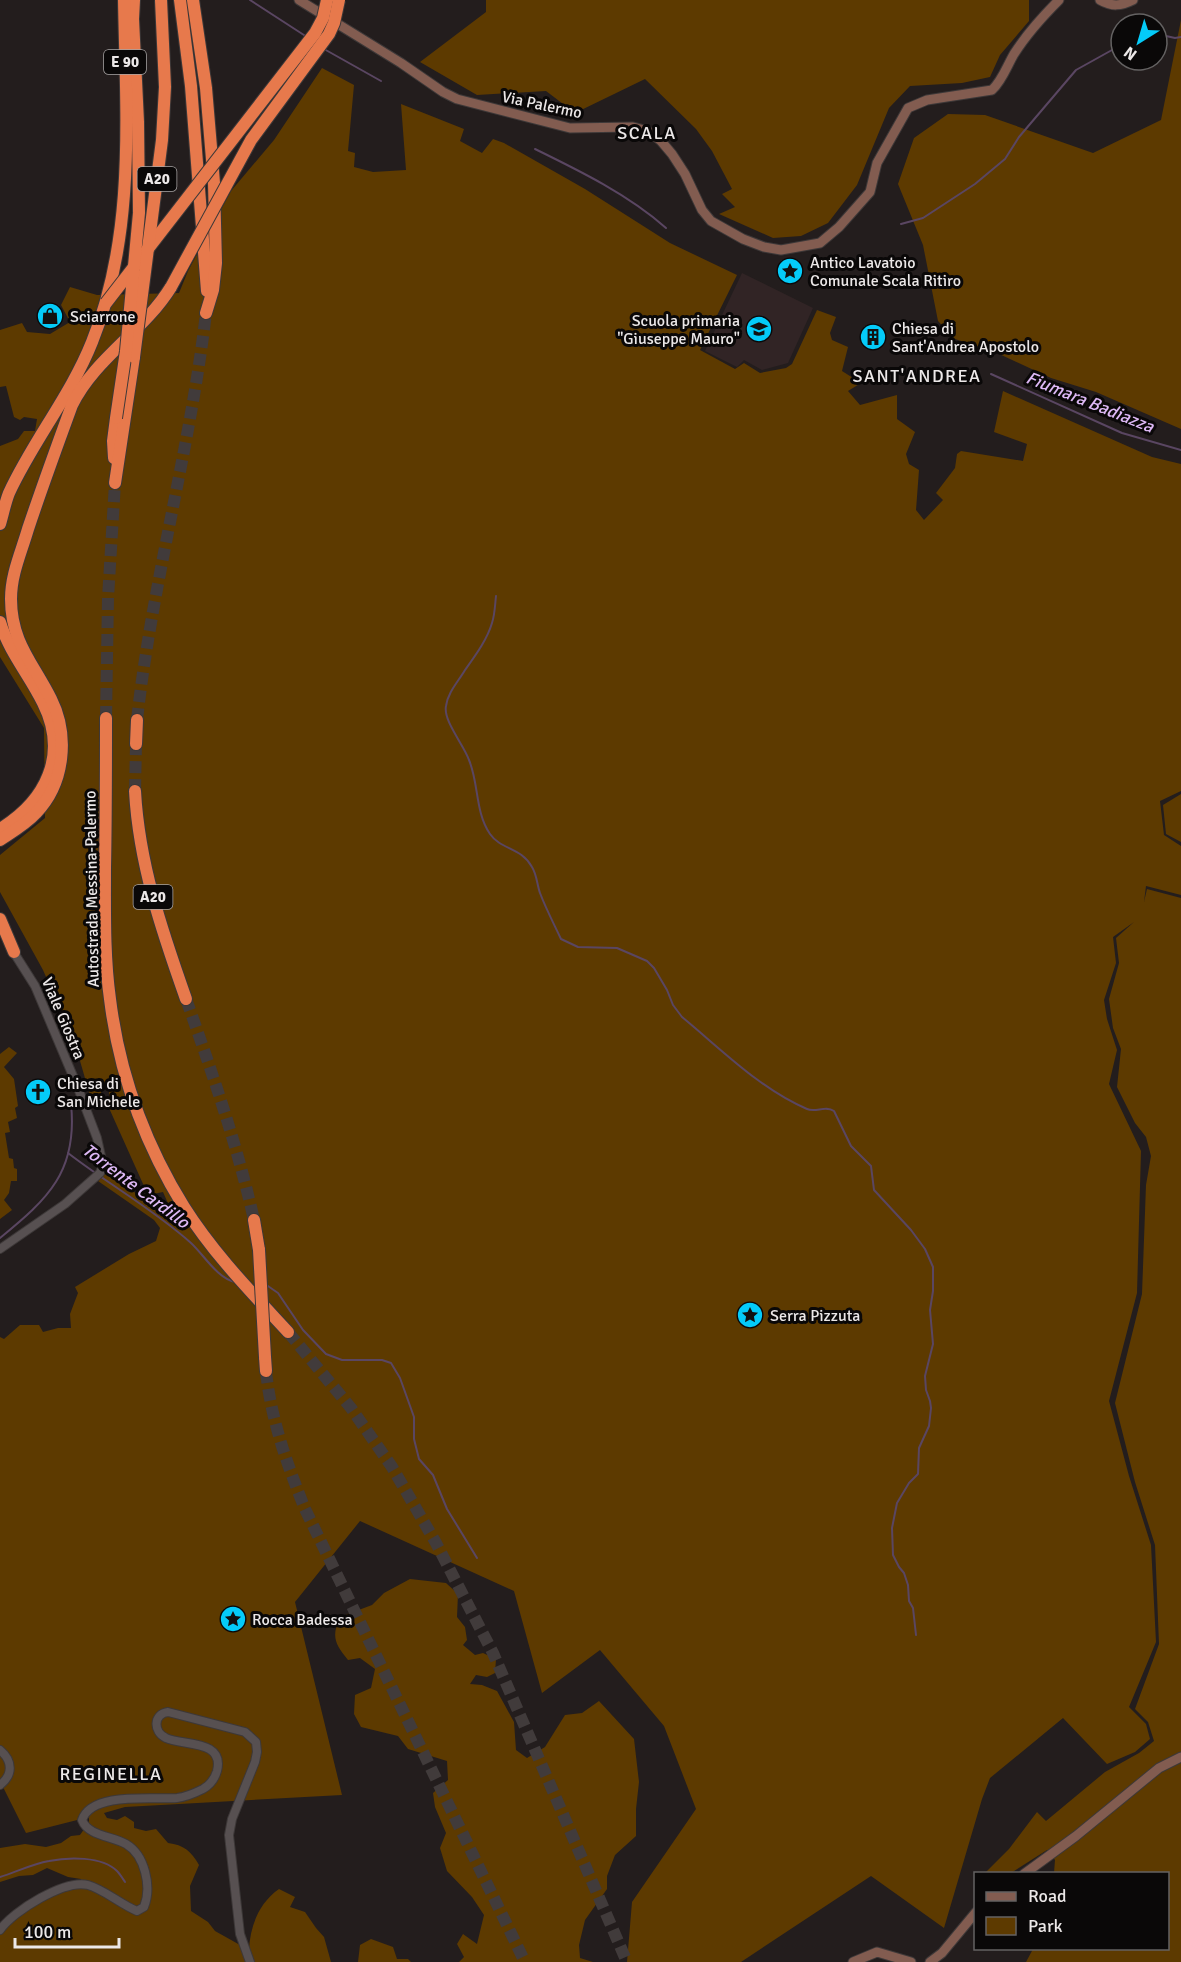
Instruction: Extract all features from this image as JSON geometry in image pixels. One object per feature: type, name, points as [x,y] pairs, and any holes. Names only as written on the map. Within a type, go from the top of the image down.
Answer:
[{"type":"highway","name":"E 90","points":[[106,303],[123,212],[127,162],[124,0]]},
{"type":"highway","points":[[116,479],[117,442],[140,213],[134,0]]},
{"type":"highway","name":"A20","points":[[121,414],[130,384],[162,140],[165,87],[161,0]]},
{"type":"highway","name":"A20","points":[[180,0],[191,86],[210,291],[206,313]]},
{"type":"highway","points":[[193,0],[213,154],[216,263],[210,291]]},
{"type":"highway","points":[[0,524],[9,494],[85,358],[106,303],[315,33],[323,18],[327,0]]},
{"type":"highway","points":[[0,829],[26,811],[35,801],[46,782],[52,762],[54,750],[50,720],[19,643],[11,606],[14,572],[72,405],[93,373],[145,322],[171,287],[250,140],[329,34],[337,15],[339,0]]},
{"type":"highway","points":[[0,622],[10,648],[51,699],[59,720],[62,743],[61,763],[50,794],[38,811],[0,840]]},
{"type":"highway","name":"Autostrada Messina-Palermo","points":[[106,718],[107,976],[123,1065],[137,1110],[171,1185],[208,1242],[288,1332]]},
{"type":"highway","points":[[136,744],[137,720]]},
{"type":"highway","name":"A20","points":[[135,791],[138,827],[146,869],[160,924],[186,999]]},
{"type":"highway","points":[[0,919],[14,952]]},
{"type":"highway","points":[[254,1220],[259,1250],[266,1371]]},
{"type":"main road","name":"Via Palermo","points":[[299,0],[402,63],[442,92],[457,99],[570,128],[633,128],[648,131],[672,154],[685,174],[707,218],[735,235],[764,247],[786,250],[811,246],[824,241],[868,195],[873,184],[877,163],[906,109],[927,100],[992,90],[1027,36],[1059,0]]},
{"type":"main road","points":[[1100,0],[1119,6],[1133,0]]},
{"type":"main road","points":[[1027,1872],[1076,1836],[1159,1768],[1181,1757]]},
{"type":"main road","points":[[930,1962],[942,1953],[974,1913]]},
{"type":"main road","points":[[853,1962],[877,1952],[911,1962]]},
{"type":"street","name":"Viale Giostra","points":[[0,931],[34,986],[78,1088],[104,1165],[100,1173],[65,1204],[0,1249]]},
{"type":"street","points":[[0,1930],[11,1916],[72,1884],[88,1885],[133,1909],[142,1909],[147,1898],[148,1883],[134,1852],[123,1843],[90,1830],[83,1823],[83,1817],[93,1808],[106,1803],[132,1798],[184,1797],[203,1789],[212,1782],[218,1766],[217,1758],[212,1751],[196,1743],[169,1739],[158,1731],[156,1725],[158,1718],[168,1712],[245,1732],[256,1742],[256,1756],[232,1819],[229,1840],[240,1935],[250,1962]]},
{"type":"street","points":[[0,1750],[7,1757],[10,1769],[9,1776],[0,1785]]},
{"type":"shaded area","name":"Scuola primaria \"Giuseppe Mauro\"","points":[[742,273],[813,308],[788,363],[762,370],[744,360],[737,367],[705,351]]},
{"type":"green space","points":[[486,0],[1029,0],[1029,21],[1000,55],[990,77],[962,83],[910,86],[889,108],[857,185],[828,223],[801,236],[773,238],[719,214],[735,207],[722,194],[732,189],[712,151],[696,129],[645,79],[575,113],[546,91],[477,95],[420,62],[486,12]]},
{"type":"green space","points":[[1181,20],[1181,429],[1096,392],[1051,378],[995,352],[955,339],[938,321],[923,245],[898,184],[914,138],[948,114],[985,115],[1093,153],[1161,120]]},
{"type":"green space","points":[[322,68],[354,85],[348,151],[355,153],[354,167],[373,172],[406,170],[401,104],[464,129],[460,141],[482,153],[493,139],[504,143],[585,189],[670,243],[737,275],[700,350],[735,369],[744,363],[760,373],[786,368],[792,364],[817,310],[836,317],[830,333],[832,340],[848,347],[842,371],[861,383],[848,391],[860,405],[897,395],[897,419],[915,432],[906,454],[909,464],[919,470],[916,510],[924,520],[943,500],[936,493],[955,468],[957,454],[961,451],[1023,461],[1027,444],[994,432],[1003,391],[1152,457],[1181,464],[1181,791],[1160,801],[1164,835],[1181,846],[1181,895],[1146,886],[1144,902],[1147,889],[1181,898],[1181,1962],[1026,1962],[1032,1950],[1169,1950],[1169,1872],[1054,1872],[1055,1860],[1047,1850],[1013,1872],[986,1872],[1009,1849],[1037,1812],[1046,1821],[1105,1772],[1139,1753],[1154,1741],[1148,1722],[1135,1709],[1159,1644],[1155,1545],[1135,1482],[1115,1403],[1142,1294],[1146,1185],[1151,1156],[1146,1137],[1135,1123],[1117,1087],[1121,1049],[1113,1028],[1109,999],[1119,963],[1116,938],[1134,922],[1113,937],[1116,963],[1104,1000],[1107,1019],[1117,1050],[1109,1084],[1141,1151],[1137,1293],[1109,1401],[1129,1476],[1151,1545],[1156,1642],[1129,1707],[1146,1724],[1150,1739],[1135,1752],[1107,1764],[1063,1718],[990,1778],[944,1928],[871,1876],[741,1962],[627,1962],[632,1902],[696,1809],[664,1726],[600,1650],[542,1693],[514,1591],[360,1521],[295,1602],[342,1795],[125,1807],[104,1813],[107,1818],[117,1820],[125,1816],[134,1822],[134,1828],[146,1831],[156,1829],[168,1843],[183,1847],[190,1852],[199,1865],[190,1886],[191,1911],[208,1922],[215,1931],[249,1950],[251,1932],[257,1916],[266,1901],[279,1889],[295,1897],[290,1907],[305,1912],[324,1937],[331,1962],[0,1962],[0,1933],[15,1917],[58,1892],[82,1887],[81,1879],[68,1877],[47,1868],[33,1875],[19,1876],[0,1882],[0,1848],[25,1844],[46,1847],[61,1843],[71,1836],[80,1835],[89,1822],[89,1817],[26,1833],[0,1781],[0,1337],[4,1339],[20,1325],[39,1325],[43,1332],[58,1328],[71,1328],[70,1314],[78,1293],[75,1287],[129,1254],[156,1241],[160,1228],[154,1220],[98,1181],[105,1174],[174,1217],[163,1192],[148,1195],[109,1108],[109,1083],[103,1085],[98,1105],[91,1099],[74,1040],[43,970],[0,892],[0,855],[45,818],[44,728],[0,657],[0,446],[18,439],[24,431],[35,431],[37,419],[24,417],[20,420],[14,417],[6,386],[0,387],[0,330],[22,323],[27,332],[50,334],[70,322],[61,305],[70,287],[97,295],[179,293],[188,271],[231,191],[274,140]]},
{"type":"green space","points":[[1181,794],[1181,842],[1166,834],[1163,805]]},
{"type":"green space","points":[[9,1047],[17,1053],[4,1067],[14,1079],[18,1106],[15,1108],[17,1118],[8,1122],[10,1132],[5,1133],[9,1158],[13,1159],[14,1168],[17,1169],[17,1181],[11,1181],[9,1193],[4,1200],[12,1210],[0,1219],[0,1054]]},
{"type":"green space","points":[[410,1579],[446,1583],[458,1594],[457,1617],[465,1627],[467,1640],[463,1645],[475,1655],[483,1653],[496,1659],[495,1673],[487,1677],[476,1675],[470,1684],[482,1685],[497,1691],[514,1722],[516,1750],[527,1758],[545,1747],[565,1715],[582,1713],[599,1701],[634,1739],[639,1782],[636,1836],[615,1855],[607,1876],[607,1889],[585,1920],[579,1945],[580,1958],[593,1962],[459,1962],[464,1957],[457,1944],[463,1934],[477,1944],[484,1915],[472,1897],[447,1871],[440,1848],[446,1833],[435,1807],[433,1793],[448,1780],[447,1761],[408,1749],[398,1736],[361,1727],[354,1714],[355,1695],[371,1688],[375,1669],[360,1658],[348,1660],[340,1649],[335,1635],[340,1617],[372,1605],[384,1593]]},
{"type":"green space","points":[[371,1939],[393,1947],[397,1959],[408,1959],[411,1962],[358,1962],[360,1945]]},
{"type":"waterway","name":"Fiumara Badiazza","points":[[250,0],[307,37]]},
{"type":"waterway","points":[[1169,37],[1181,37]]},
{"type":"waterway","name":"Fiumara Badiazza","points":[[324,49],[381,81]]},
{"type":"waterway","points":[[901,224],[923,218],[975,184],[1005,159],[1019,137],[1076,70],[1109,52]]},
{"type":"waterway","name":"Fiumara Badiazza","points":[[535,149],[620,194],[666,228]]},
{"type":"waterway","name":"Fiumara Badiazza","points":[[991,374],[1122,433],[1181,450]]},
{"type":"waterway","points":[[496,596],[493,620],[487,636],[451,692],[446,706],[448,719],[472,769],[479,807],[490,834],[500,843],[517,852],[532,867],[542,899],[561,939],[578,947],[617,948],[647,961],[654,968],[673,1005],[682,1017],[742,1068],[773,1091],[807,1109],[834,1111],[851,1146],[871,1166],[874,1190],[911,1230],[925,1249],[933,1267],[930,1310],[933,1344],[925,1376],[931,1408],[929,1426],[919,1448],[918,1474],[909,1483],[897,1503],[892,1528],[893,1555],[908,1585],[916,1635]]},
{"type":"waterway","points":[[0,1238],[32,1210],[56,1182],[70,1148],[71,1104]]},
{"type":"waterway","name":"Torrente Cardillo","points":[[68,1153],[161,1219],[191,1243],[222,1276],[235,1282]]},
{"type":"waterway","name":"Torrente Cardillo","points":[[265,1284],[278,1293],[303,1330],[326,1354],[342,1360],[382,1360],[391,1363],[400,1378],[414,1417],[414,1439],[419,1459],[433,1475],[447,1509],[477,1558]]},
{"type":"waterway","points":[[0,1877],[43,1862],[75,1858],[94,1860],[111,1866],[125,1882]]},
{"type":"tunnel","points":[[137,720],[152,618],[191,415],[206,313]]},
{"type":"tunnel","points":[[106,718],[108,598],[115,483]]},
{"type":"tunnel","points":[[135,791],[136,744]]},
{"type":"tunnel","points":[[186,999],[232,1136],[254,1220]]},
{"type":"tunnel","points":[[288,1332],[351,1408],[392,1467],[436,1543],[493,1653],[627,1962]]},
{"type":"tunnel","points":[[266,1371],[281,1442],[305,1509],[525,1962]]},
{"type":"place","name":"Antico Lavatoio Comunale Scala Ritiro","points":[[790,271]]},
{"type":"place","name":"Sciarrone","points":[[50,316]]},
{"type":"place","name":"Scuola primaria \"Giuseppe Mauro\"","points":[[759,329]]},
{"type":"place","name":"Chiesa di Sant'Andrea Apostolo","points":[[873,337]]},
{"type":"place","name":"Chiesa di San Michele","points":[[38,1092]]},
{"type":"place","name":"Serra Pizzuta","points":[[750,1315]]},
{"type":"place","name":"Rocca Badessa","points":[[233,1619]]},
{"type":"district","name":"SCALA","points":[[647,133]]},
{"type":"district","name":"SANT'ANDREA","points":[[917,376]]},
{"type":"district","name":"REGINELLA","points":[[111,1774]]}]
